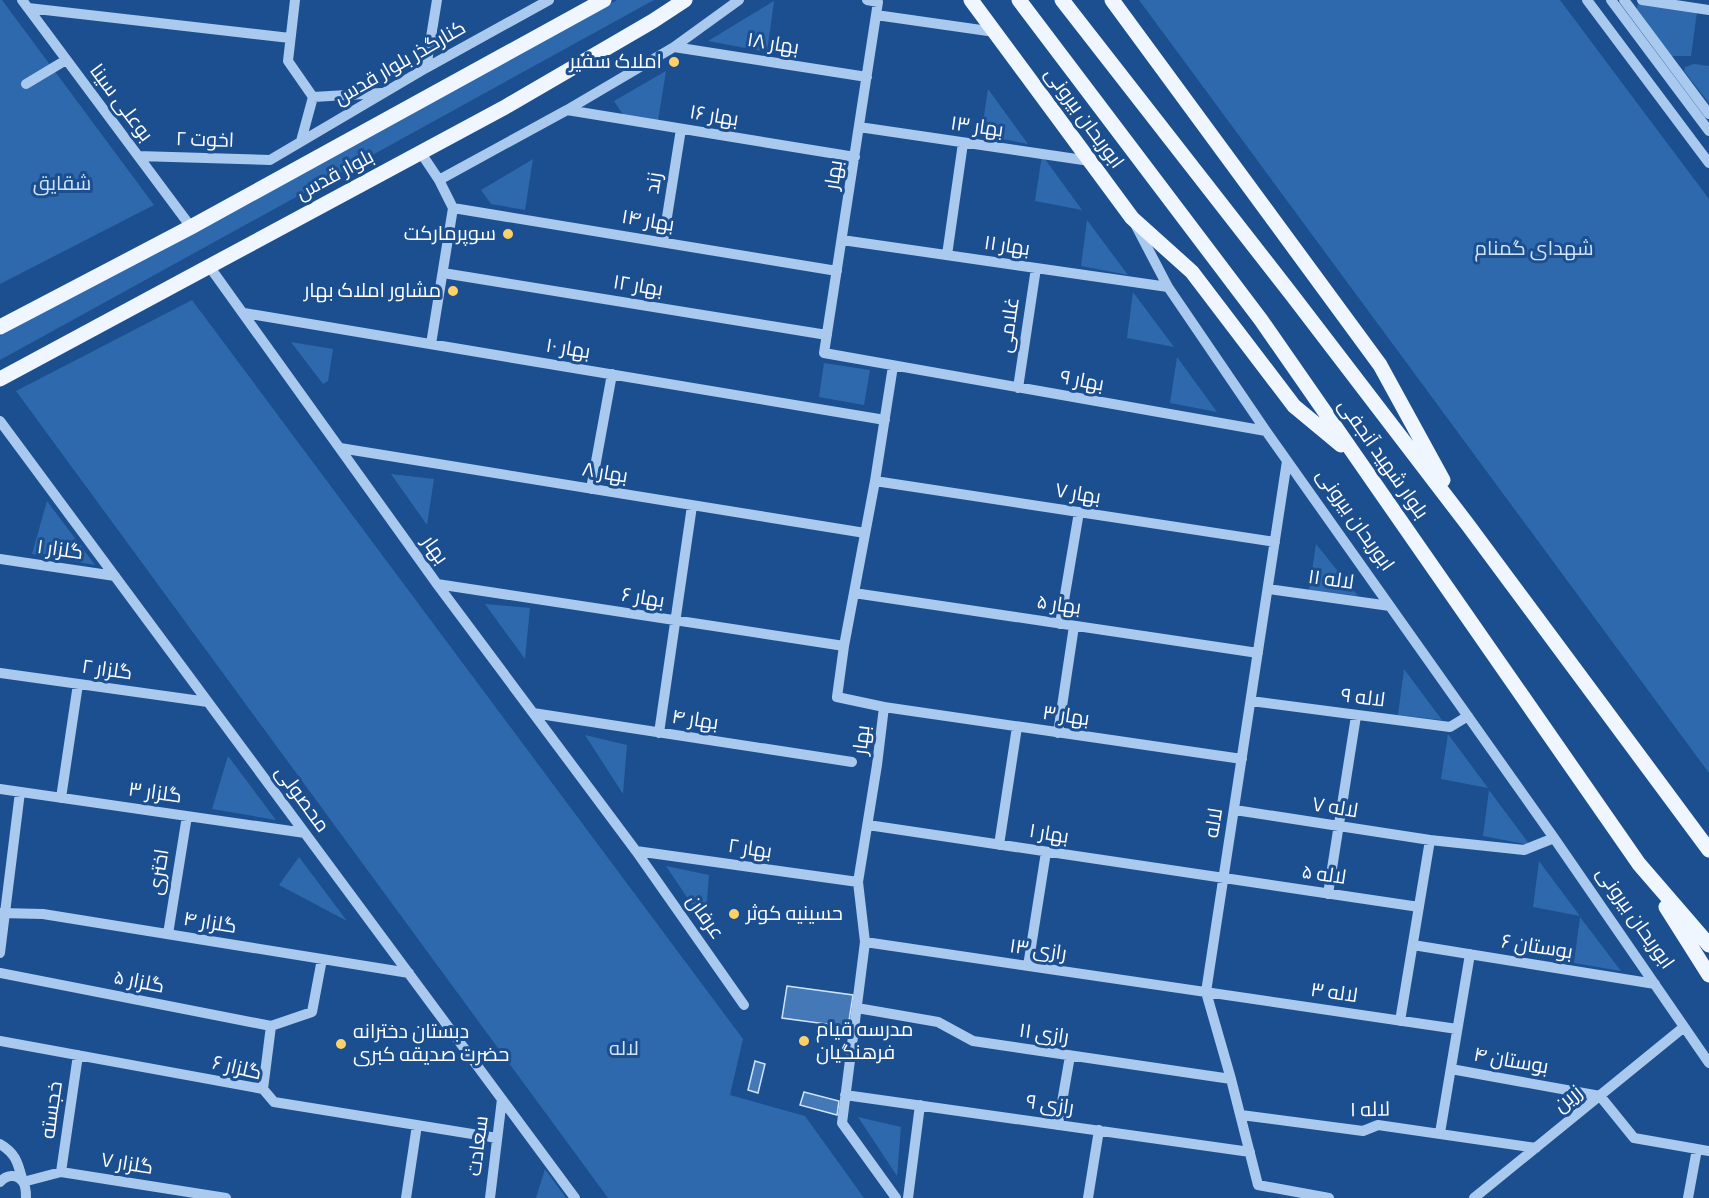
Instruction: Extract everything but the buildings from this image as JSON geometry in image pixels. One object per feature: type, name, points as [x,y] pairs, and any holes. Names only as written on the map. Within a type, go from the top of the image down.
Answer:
[{"type":"main road","name":"بلوار قدس","points":[[0,327],[191,227],[604,0]]},
{"type":"main road","name":"بلوار قدس","points":[[0,379],[421,153],[624,39],[686,0]]},
{"type":"main road","name":"ابوریحان بیرونی","points":[[971,0],[1132,218]]},
{"type":"main road","name":"بلوار شهید آنجفی","points":[[1019,0],[1261,320],[1639,864],[1709,945]]},
{"type":"main road","name":"بلوار شهید آنجفی","points":[[1062,0],[1468,525],[1709,850]]},
{"type":"main road","points":[[1112,0],[1380,365],[1468,525]]},
{"type":"main road","points":[[1132,218],[1192,272],[1294,406],[1355,456]]},
{"type":"main road","points":[[1639,864],[1709,975]]},
{"type":"street","points":[[295,0],[288,61],[313,97]]},
{"type":"street","points":[[426,68],[437,0]]},
{"type":"street","name":"کنارگذر بلوار قدس","points":[[270,160],[426,68],[549,0]]},
{"type":"street","points":[[439,180],[567,110],[674,47],[739,0]]},
{"type":"street","name":"بهار","points":[[824,353],[879,2],[867,0]]},
{"type":"street","points":[[1587,0],[1709,163]]},
{"type":"street","points":[[1611,0],[1707,119]]},
{"type":"street","points":[[1624,0],[1707,119],[1709,131]]},
{"type":"street","points":[[1642,0],[1709,10]]},
{"type":"street","points":[[25,4],[290,38]]},
{"type":"street","name":"بوعلی سینا","points":[[25,4],[191,227]]},
{"type":"street","points":[[876,15],[995,33]]},
{"type":"street","name":"بهار ۱۸","points":[[674,47],[867,77]]},
{"type":"street","points":[[26,84],[66,60]]},
{"type":"street","points":[[313,97],[384,93]]},
{"type":"street","points":[[301,141],[313,97]]},
{"type":"street","name":"بهار ۱۶","points":[[567,110],[855,157]]},
{"type":"street","name":"بهار ۱۳","points":[[859,127],[1090,162]]},
{"type":"street","name":"زند","points":[[663,242],[681,129]]},
{"type":"street","points":[[946,255],[963,143]]},
{"type":"street","points":[[421,153],[439,180],[453,208],[431,344]]},
{"type":"street","name":"اخوت ۲","points":[[138,156],[270,160]]},
{"type":"street","name":"بهار ۱۴","points":[[453,208],[837,271]]},
{"type":"street","name":"ابوریحان بیرونی","points":[[1132,218],[1168,286],[1266,431],[1554,838],[1709,1063]]},
{"type":"street","name":"بهار ۱۱","points":[[842,240],[1168,286]]},
{"type":"street","name":"بهار","points":[[210,266],[437,584],[636,850]]},
{"type":"street","name":"غلامی","points":[[1018,388],[1036,268]]},
{"type":"street","name":"بهار ۱۲","points":[[443,273],[827,335]]},
{"type":"street","name":"بهار ۱۰","points":[[244,313],[885,420]]},
{"type":"street","name":"بهار ۹","points":[[824,353],[1266,431]]},
{"type":"street","name":"بهار","points":[[893,366],[837,698],[884,707],[858,882],[865,942],[842,1123],[896,1198]]},
{"type":"street","points":[[591,489],[612,374]]},
{"type":"street","name":"محصولی","points":[[0,421],[575,1198]]},
{"type":"street","name":"بهار ۸","points":[[340,448],[865,533]]},
{"type":"street","name":"لاله","points":[[1287,461],[1206,992],[1258,1185],[1302,1196]]},
{"type":"street","name":"بهار ۷","points":[[875,481],[1275,542]]},
{"type":"street","points":[[659,733],[692,506]]},
{"type":"street","points":[[1060,624],[1078,512]]},
{"type":"street","name":"گلزار ۱","points":[[0,559],[115,576]]},
{"type":"street","name":"بهار ۶","points":[[437,584],[844,646]]},
{"type":"street","name":"لاله ۱۱","points":[[1268,589],[1390,606]]},
{"type":"street","name":"بهار ۵","points":[[854,593],[1258,653]]},
{"type":"street","points":[[1058,733],[1074,626]]},
{"type":"street","name":"گلزار ۲","points":[[0,673],[208,702]]},
{"type":"street","points":[[61,798],[78,684]]},
{"type":"street","name":"لاله ۹","points":[[1251,701],[1450,727],[1468,716]]},
{"type":"street","name":"بهار ۳","points":[[884,707],[1242,759]]},
{"type":"street","name":"بهار ۴","points":[[533,713],[852,762]]},
{"type":"street","points":[[1328,894],[1356,716]]},
{"type":"street","points":[[999,845],[1017,727]]},
{"type":"street","name":"گلزار ۳","points":[[0,789],[305,833]]},
{"type":"street","points":[[0,953],[2,913],[20,792]]},
{"type":"street","name":"لاله ۷","points":[[1235,810],[1430,840],[1524,850],[1554,838]]},
{"type":"street","name":"اختری","points":[[168,934],[187,816]]},
{"type":"street","name":"بهار ۱","points":[[868,825],[1224,879]]},
{"type":"street","points":[[1400,1021],[1430,840]]},
{"type":"street","name":"بهار ۲","points":[[636,850],[858,882]]},
{"type":"street","name":"عرفان","points":[[636,850],[744,1005]]},
{"type":"street","points":[[1028,966],[1046,852]]},
{"type":"street","name":"لاله ۵","points":[[1224,879],[1419,907]]},
{"type":"street","name":"گلزار ۴","points":[[2,913],[44,914],[409,973]]},
{"type":"street","name":"رازی ۱۳","points":[[865,942],[1206,992]]},
{"type":"street","name":"بوستان ۶","points":[[1413,945],[1655,984]]},
{"type":"street","points":[[1440,1133],[1470,954]]},
{"type":"street","points":[[263,1089],[272,1026],[312,1012],[322,959]]},
{"type":"street","name":"گلزار ۵","points":[[0,973],[272,1026]]},
{"type":"street","name":"لاله ۳","points":[[1206,992],[1457,1029]]},
{"type":"street","name":"رازی ۱۱","points":[[857,1008],[938,1022],[973,1041],[1231,1079]]},
{"type":"street","name":"زرین","points":[[1474,1198],[1684,1027]]},
{"type":"street","name":"گلزار ۶","points":[[0,1041],[263,1089],[274,1102],[497,1138]]},
{"type":"street","name":"خجسته","points":[[61,1172],[78,1054]]},
{"type":"street","points":[[1058,1125],[1070,1056]]},
{"type":"street","name":"بوستان ۴","points":[[1451,1069],[1600,1096]]},
{"type":"street","name":"رازی ۹","points":[[845,1095],[1250,1152]]},
{"type":"street","points":[[1600,1096],[1634,1138],[1709,1151]]},
{"type":"street","name":"سعادت","points":[[490,1198],[502,1099]]},
{"type":"street","points":[[908,1198],[920,1105]]},
{"type":"street","name":"لاله ۱","points":[[1241,1115],[1363,1131],[1378,1125],[1536,1148]]},
{"type":"street","points":[[406,1198],[417,1125]]},
{"type":"street","points":[[1088,1198],[1099,1130]]},
{"type":"street","points":[[0,1144],[10,1150],[17,1160],[26,1198]]},
{"type":"street","points":[[1688,1198],[1697,1149]]},
{"type":"street","name":"گلزار ۷","points":[[0,1182],[3,1178],[10,1176],[17,1177],[23,1182],[61,1172],[226,1198]]},
{"type":"street","points":[[1302,1196],[1329,1198]]},
{"type":"green space","name":"شقایق","points":[[0,0],[154,205],[0,284]]},
{"type":"green space","points":[[617,0],[654,0],[0,360],[0,336]]},
{"type":"green space","name":"شهدای گمنام","points":[[1139,0],[1560,0],[1709,199],[1709,773]]},
{"type":"green space","points":[[774,1],[767,52],[708,41]]},
{"type":"green space","points":[[1638,3],[1697,12],[1691,56],[1671,56],[1637,9]]},
{"type":"green space","points":[[1694,64],[1709,66],[1709,103],[1684,71],[1685,67]]},
{"type":"green space","points":[[666,71],[658,121],[624,116],[614,101]]},
{"type":"green space","points":[[988,89],[1028,144],[981,135]]},
{"type":"green space","points":[[1042,155],[1082,210],[1035,201]]},
{"type":"green space","points":[[533,159],[525,210],[491,204],[481,190]]},
{"type":"green space","points":[[1087,220],[1128,275],[1081,266]]},
{"type":"green space","points":[[1133,292],[1174,347],[1127,338]]},
{"type":"green space","name":"لاله","points":[[192,300],[743,1039],[730,1095],[805,1116],[864,1198],[608,1198],[16,391]]},
{"type":"green space","points":[[291,342],[333,349],[328,381],[323,384]]},
{"type":"green space","points":[[1177,357],[1217,412],[1170,403]]},
{"type":"green space","points":[[824,363],[870,370],[864,405],[819,397]]},
{"type":"green space","points":[[391,474],[434,479],[427,525]]},
{"type":"green space","points":[[47,501],[95,565],[32,554]]},
{"type":"green space","points":[[1316,544],[1358,596],[1309,590]]},
{"type":"green space","points":[[485,604],[530,608],[525,659]]},
{"type":"green space","points":[[1404,669],[1442,720],[1398,715]]},
{"type":"green space","points":[[1448,734],[1488,788],[1441,779]]},
{"type":"green space","points":[[585,735],[627,745],[623,794]]},
{"type":"green space","points":[[228,756],[276,820],[212,809]]},
{"type":"green space","points":[[1489,790],[1530,845],[1483,836]]},
{"type":"green space","points":[[299,857],[347,921],[279,885]]},
{"type":"green space","points":[[1539,861],[1580,916],[1533,907]]},
{"type":"green space","points":[[666,866],[709,875],[705,924]]},
{"type":"green space","points":[[1580,917],[1621,971],[1574,963]]},
{"type":"green space","points":[[858,1117],[901,1127],[897,1176]]},
{"type":"green space","points":[[545,1169],[566,1198],[536,1198]]},
{"type":"place","name":"املاک سفیر","points":[[674,62]]},
{"type":"place","name":"سوپرمارکت","points":[[508,234]]},
{"type":"place","name":"مشاور املاک بهار","points":[[453,291]]},
{"type":"place","name":"حسینیه کوثر","points":[[734,914]]},
{"type":"place","name":"مدرسه قیام فرهنگیان","points":[[804,1041]]},
{"type":"place","name":"دبستان دخترانه حضرت صدیقه کبری","points":[[341,1044]]}]
